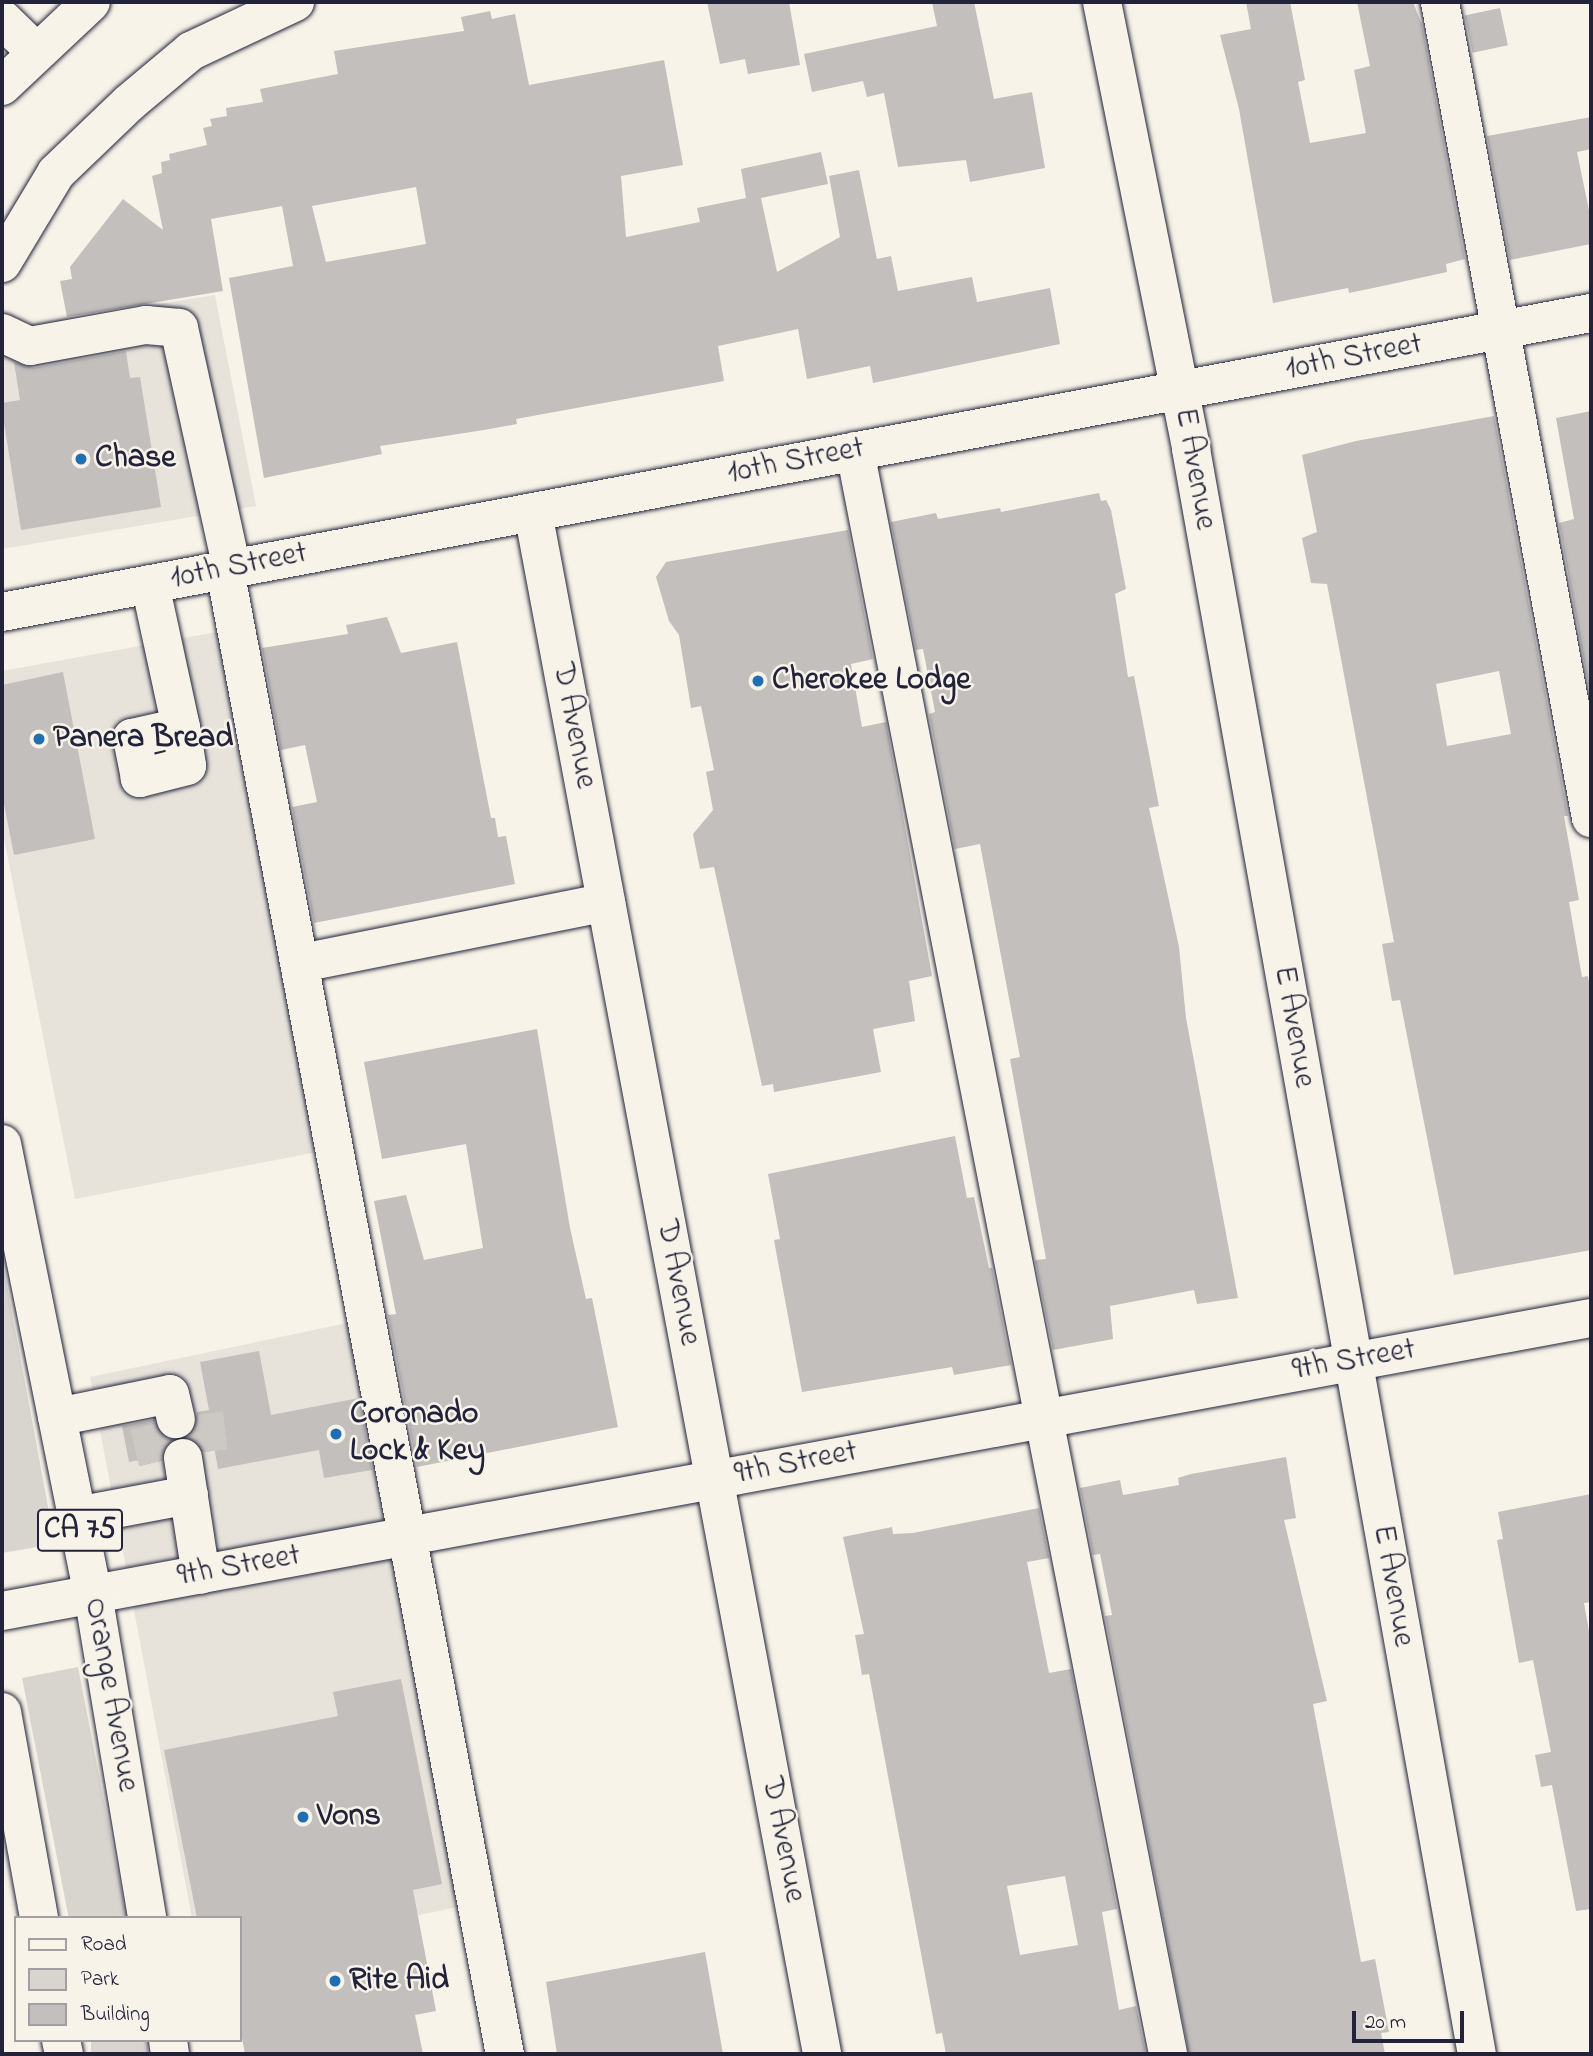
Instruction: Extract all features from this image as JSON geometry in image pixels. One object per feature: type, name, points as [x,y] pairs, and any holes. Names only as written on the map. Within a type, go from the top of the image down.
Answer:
[{"type":"main road","points":[[2,86],[34,51],[91,2]]},
{"type":"main road","points":[[3,253],[56,173],[139,94],[191,51],[295,2]]},
{"type":"main road","name":"E Avenue","points":[[1102,2],[1180,391],[1351,1362],[1477,2054]]},
{"type":"main road","points":[[1440,2],[1591,818]]},
{"type":"main road","points":[[2,19],[34,51]]},
{"type":"main road","name":"10th Street","points":[[2,612],[1591,313]]},
{"type":"main road","points":[[2,333],[30,346],[146,325],[179,328],[229,569],[505,2054]]},
{"type":"main road","points":[[856,451],[1168,2054]]},
{"type":"main road","name":"D Avenue","points":[[533,512],[822,2054]]},
{"type":"main road","points":[[150,584],[181,727]]},
{"type":"main road","points":[[302,963],[606,902]]},
{"type":"main road","name":"Orange Avenue","points":[[2,1144],[93,1594],[147,1916]]},
{"type":"main road","name":"9th Street","points":[[2,1611],[1591,1318]]},
{"type":"main road","points":[[57,1417],[175,1413]]},
{"type":"main road","points":[[77,1516],[185,1471],[201,1574]]},
{"type":"main road","points":[[2,1712],[39,1916]]},
{"type":"shaded area","points":[[215,295],[256,506],[2,549],[2,365],[17,327]]},
{"type":"shaded area","points":[[222,631],[327,1150],[75,1199],[2,828],[2,671]]},
{"type":"shaded area","points":[[352,1322],[467,1905],[242,1953],[242,1916],[192,1916],[90,1377]]},
{"type":"green space","points":[[2,1259],[55,1544],[2,1553]]},
{"type":"green space","points":[[78,1667],[126,1916],[68,1916],[22,1678]]},
{"type":"green space","points":[[91,2042],[148,2042],[148,2054],[91,2054]]},
{"type":"building","points":[[707,2],[789,2],[800,65],[748,74],[745,59],[720,64]]},
{"type":"building","points":[[932,2],[974,2],[994,99],[1032,92],[1045,168],[970,182],[966,160],[898,167],[884,93],[867,97],[863,81],[812,92],[804,54],[937,26]]},
{"type":"building","points":[[1246,2],[1290,2],[1305,80],[1298,82],[1310,143],[1366,133],[1354,70],[1370,66],[1357,2],[1413,2],[1422,25],[1465,259],[1446,264],[1447,272],[1349,293],[1348,288],[1273,303],[1239,109],[1220,35],[1251,29]]},
{"type":"building","points":[[1500,8],[1508,45],[1473,53],[1465,15]]},
{"type":"building","points":[[490,11],[492,19],[515,14],[529,85],[664,60],[683,165],[621,176],[626,237],[700,222],[697,208],[746,198],[741,169],[821,152],[828,184],[761,198],[777,272],[840,237],[829,176],[859,170],[877,259],[891,256],[898,291],[972,277],[977,302],[1050,288],[1060,344],[873,383],[870,366],[807,379],[798,329],[718,346],[724,381],[516,419],[517,424],[380,446],[382,454],[264,478],[229,278],[293,266],[282,206],[211,219],[223,291],[67,317],[60,281],[72,279],[70,267],[123,199],[163,230],[152,176],[162,173],[161,162],[170,160],[169,154],[207,145],[203,128],[212,126],[210,119],[227,116],[226,108],[263,102],[260,89],[338,74],[334,51],[464,31],[461,17]],"holes":[[[416,187],[426,244],[326,262],[312,206]]]},
{"type":"building","points":[[1591,117],[1591,149],[1577,152],[1591,220],[1591,244],[1510,260],[1487,136]]},
{"type":"building","name":"Chase","points":[[126,351],[130,378],[140,377],[161,507],[21,530],[2,410],[2,403],[20,400],[14,362],[34,368]]},
{"type":"building","points":[[1591,411],[1591,699],[1559,523],[1574,519],[1556,418]]},
{"type":"building","points":[[1494,416],[1568,816],[1564,816],[1579,900],[1569,902],[1582,977],[1588,976],[1591,994],[1591,1250],[1454,1275],[1400,1000],[1392,1001],[1382,944],[1394,942],[1327,584],[1311,583],[1302,538],[1317,532],[1302,455],[1356,441]],"holes":[[[1499,671],[1511,734],[1447,746],[1436,684]]]},
{"type":"building","points":[[1099,493],[1101,501],[1106,500],[1111,510],[1126,589],[1115,594],[1128,677],[1134,676],[1159,806],[1149,808],[1179,947],[1186,1018],[1238,1298],[1197,1304],[1194,1290],[1110,1306],[1113,1339],[1053,1350],[1035,1260],[1046,1259],[1010,1059],[1020,1057],[980,844],[955,849],[929,714],[935,712],[923,649],[916,650],[891,522],[936,513],[938,519],[1000,508],[1001,512]]},
{"type":"building","points":[[848,530],[873,659],[851,664],[862,727],[886,722],[932,976],[909,981],[915,1021],[873,1029],[881,1072],[774,1092],[773,1084],[762,1086],[714,867],[700,869],[693,834],[713,810],[706,772],[714,770],[701,706],[691,708],[679,635],[669,621],[656,577],[666,562]]},
{"type":"building","points":[[387,617],[401,653],[457,642],[491,818],[495,818],[498,837],[506,836],[515,884],[314,923],[292,807],[317,802],[305,745],[281,750],[262,648],[348,634],[346,625]]},
{"type":"building","name":"Panera Bread","points":[[63,672],[95,839],[14,855],[2,794],[2,685]]},
{"type":"building","points":[[537,1029],[570,1228],[586,1299],[592,1298],[618,1427],[417,1467],[388,1315],[396,1314],[374,1201],[406,1195],[424,1260],[483,1248],[466,1144],[382,1159],[364,1062]]},
{"type":"building","points":[[955,1136],[967,1198],[974,1197],[989,1268],[992,1268],[1011,1365],[954,1375],[952,1367],[802,1392],[774,1240],[780,1239],[768,1174]]},
{"type":"building","points":[[259,1351],[271,1415],[359,1398],[372,1470],[324,1478],[319,1450],[218,1469],[214,1446],[202,1449],[187,1437],[197,1426],[197,1412],[209,1410],[200,1362]]},
{"type":"building","points":[[154,1420],[160,1433],[171,1440],[162,1456],[129,1462],[122,1426]]},
{"type":"building","points":[[1286,1457],[1296,1518],[1284,1520],[1327,1701],[1313,1704],[1361,1962],[1375,1959],[1389,2032],[1381,2033],[1385,2054],[1189,2054],[1105,1616],[1112,1615],[1100,1554],[1093,1555],[1080,1488],[1120,1480],[1123,1495],[1179,1485],[1178,1478],[1191,1474]]},
{"type":"building","points":[[1591,1494],[1591,1602],[1584,1603],[1591,1643],[1591,1909],[1576,1911],[1552,1785],[1541,1787],[1535,1755],[1551,1752],[1533,1660],[1519,1663],[1497,1540],[1503,1539],[1498,1512]]},
{"type":"building","points":[[1039,1508],[1049,1558],[1027,1562],[1049,1673],[1071,1669],[1117,1909],[1102,1912],[1119,2010],[1136,2006],[1146,2054],[946,2054],[942,2033],[936,2034],[869,1674],[862,1675],[855,1635],[864,1634],[843,1537],[892,1527],[893,1534],[913,1533]],"holes":[[[1065,1876],[1078,1945],[1020,1955],[1007,1886]]]},
{"type":"building","name":"Vons","points":[[401,1679],[442,1884],[413,1890],[436,2011],[415,2015],[423,2054],[245,2054],[242,2038],[242,1916],[197,1916],[164,1750],[338,1716],[333,1692]]},
{"type":"building","points":[[705,1952],[723,2054],[557,2054],[546,1982]]},
{"type":"tunnel","points":[[204,1414],[209,1454]]},
{"type":"tunnel","points":[[149,1425],[158,1463]]},
{"type":"place","name":"Chase","points":[[81,459]]},
{"type":"place","name":"Cherokee Lodge","points":[[758,681]]},
{"type":"place","name":"Panera Bread","points":[[39,739]]},
{"type":"place","name":"Coronado Lock & Key","points":[[336,1434]]},
{"type":"place","name":"Vons","points":[[303,1817]]},
{"type":"place","name":"Rite Aid","points":[[335,1981]]}]
